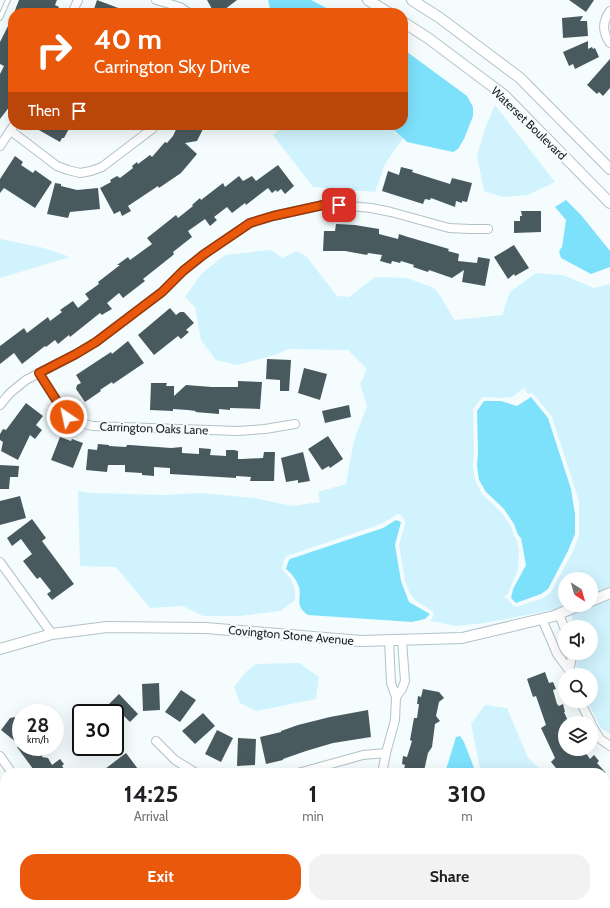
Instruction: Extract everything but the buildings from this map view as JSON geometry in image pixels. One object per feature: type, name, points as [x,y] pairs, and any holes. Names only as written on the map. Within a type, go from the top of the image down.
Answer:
[{"type":"street","points":[[156,0],[182,8]]},
{"type":"street","points":[[368,0],[381,8]]},
{"type":"street","name":"Waterset Boulevard","points":[[412,0],[440,18],[520,78],[610,169]]},
{"type":"street","points":[[610,11],[605,17],[604,34],[610,43]]},
{"type":"street","name":"Waterset Boulevard","points":[[408,25],[428,38],[504,95],[610,203]]},
{"type":"street","points":[[0,146],[12,130]]},
{"type":"street","points":[[15,130],[58,166],[80,173],[90,172],[102,167],[151,130]]},
{"type":"street","points":[[0,405],[10,393],[26,380],[96,342],[162,292],[183,271],[203,255],[250,223],[273,216],[323,205],[339,205],[371,208],[391,212],[448,228],[470,230],[488,229]]},
{"type":"street","name":"Carrington Oaks Lane","points":[[39,373],[67,417],[80,423],[92,426],[238,432],[295,424]]},
{"type":"street","points":[[0,562],[52,634]]},
{"type":"street","points":[[598,597],[610,593]]},
{"type":"street","name":"Covington Stone Avenue","points":[[0,649],[52,634],[107,626],[206,628],[361,641],[462,638],[542,619],[564,612]]},
{"type":"street","points":[[559,614],[561,620]]},
{"type":"street","points":[[542,619],[557,654],[567,668]]},
{"type":"street","points":[[383,768],[395,720],[396,697],[391,684],[389,640]]},
{"type":"street","points":[[396,697],[402,689],[405,681],[402,640]]},
{"type":"street","points":[[598,735],[600,739],[610,746]]},
{"type":"street","points":[[156,741],[176,760],[188,768]]},
{"type":"street","points":[[316,768],[363,755],[386,753]]},
{"type":"street","points":[[0,756],[8,768]]},
{"type":"lane","points":[[0,18],[8,0]]},
{"type":"shaded area","points":[[495,105],[555,182],[528,195],[503,197],[484,191],[477,156],[486,126]]},
{"type":"shaded area","points":[[278,130],[393,130],[403,138],[385,164],[375,192],[313,187],[273,135]]},
{"type":"shaded area","points":[[0,239],[44,248],[70,257],[0,278]]},
{"type":"shaded area","points":[[271,250],[283,258],[296,251],[306,256],[337,296],[349,297],[375,277],[407,278],[434,288],[454,320],[502,315],[510,292],[536,273],[563,275],[594,288],[610,284],[610,587],[598,592],[598,572],[562,572],[579,536],[579,502],[552,417],[534,395],[531,393],[528,394],[524,388],[512,397],[483,397],[473,409],[473,466],[475,480],[482,494],[501,512],[511,526],[517,540],[519,550],[518,570],[508,593],[504,598],[507,598],[513,606],[516,607],[543,598],[551,592],[558,579],[558,609],[485,623],[456,626],[430,621],[434,614],[432,611],[415,600],[410,594],[405,581],[399,545],[405,524],[404,519],[398,514],[381,524],[287,556],[284,560],[282,569],[291,579],[295,589],[295,600],[280,611],[240,616],[203,616],[183,606],[150,608],[116,567],[80,566],[78,491],[92,493],[162,495],[201,493],[254,498],[292,506],[320,502],[318,492],[346,484],[354,440],[367,406],[360,384],[367,369],[348,350],[288,349],[275,355],[237,365],[216,360],[201,340],[195,307],[185,297],[202,273],[225,255]]},
{"type":"shaded area","points":[[610,598],[610,734],[601,728],[598,722],[598,716],[595,716],[591,708],[598,708],[598,668],[577,668],[576,660],[598,660],[598,620],[572,620],[572,614],[577,612],[598,612],[598,603]]},
{"type":"shaded area","points":[[299,663],[319,677],[316,699],[256,711],[240,703],[234,687],[246,672],[256,664]]},
{"type":"shaded area","points":[[485,705],[507,708],[528,758],[539,768],[480,768],[471,724]]},
{"type":"water","points":[[268,0],[311,0],[326,8],[270,8]]},
{"type":"water","points":[[408,53],[467,96],[473,107],[473,116],[464,139],[458,149],[453,152],[407,142],[394,130],[408,130]]},
{"type":"water","points":[[566,200],[581,215],[610,251],[610,267],[591,274],[561,258],[559,251],[562,247],[566,220],[555,207]]},
{"type":"water","points":[[531,397],[548,418],[571,489],[575,514],[575,534],[568,551],[548,589],[541,594],[516,603],[511,598],[513,589],[526,565],[521,538],[504,509],[486,492],[479,480],[477,466],[477,411],[484,401],[501,401],[517,406]]},
{"type":"water","points":[[396,520],[401,522],[395,545],[401,581],[409,602],[430,614],[425,619],[412,622],[308,615],[301,608],[299,602],[300,591],[298,584],[294,577],[286,569],[290,559],[383,528]]},
{"type":"water","points":[[460,736],[464,742],[474,768],[447,768],[456,737]]},
{"type":"route","points":[[67,417],[39,373],[96,342],[162,292],[183,271],[203,255],[250,223],[273,216],[323,205],[339,205]]}]
